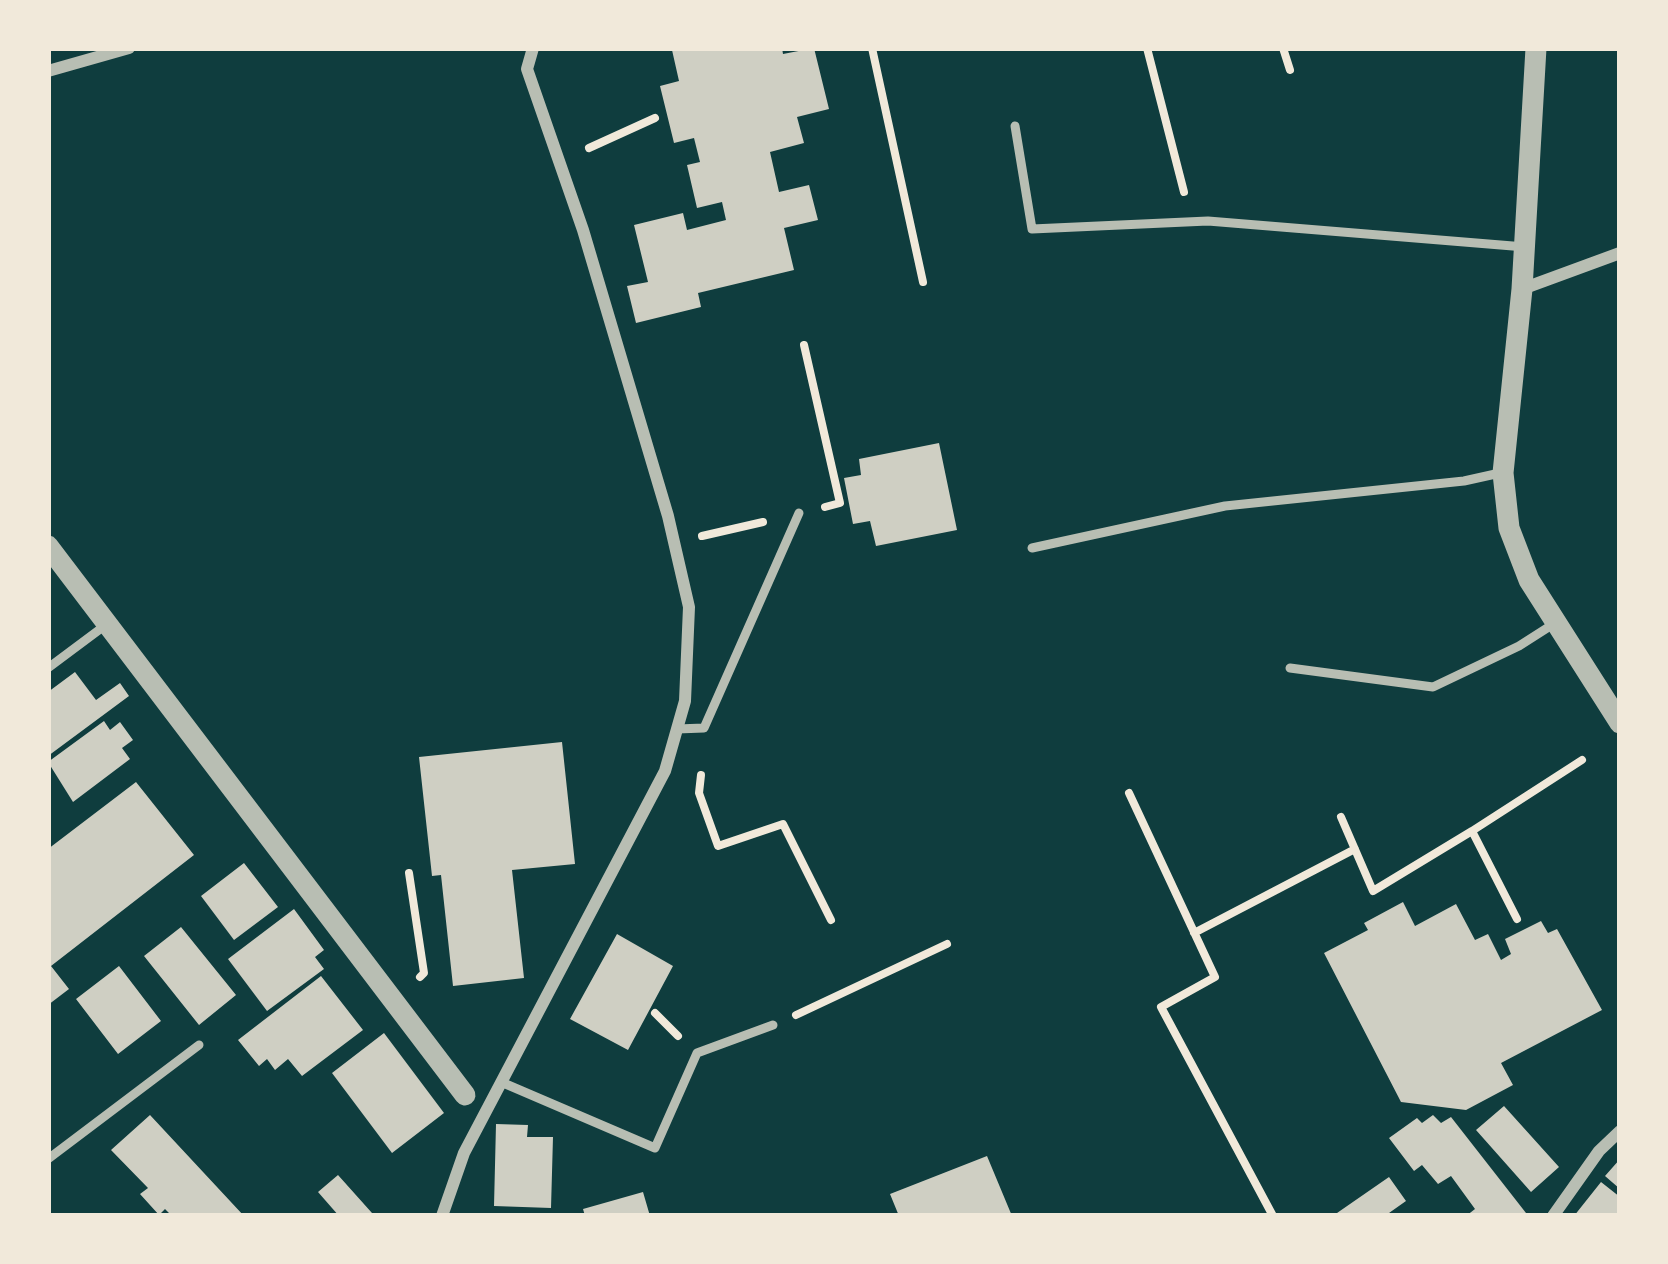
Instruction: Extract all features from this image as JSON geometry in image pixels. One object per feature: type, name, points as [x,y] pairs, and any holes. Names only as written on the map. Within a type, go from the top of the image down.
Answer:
[{"type":"street","points":[[48,71],[128,48]]},
{"type":"street","points":[[442,1216],[464,1153],[665,771],[686,700],[689,607],[675,543],[558,158],[526,69],[533,48]]},
{"type":"street","points":[[1536,48],[1522,289],[1503,473],[1509,528],[1529,580],[1620,723]]},
{"type":"street","points":[[1522,289],[1620,254]]},
{"type":"street","points":[[48,546],[465,1095],[486,1112]]},
{"type":"street","points":[[1553,1216],[1599,1151],[1620,1131]]},
{"type":"lane","points":[[1015,126],[1032,229],[1188,223],[1525,247]]},
{"type":"lane","points":[[1032,548],[1225,506],[1503,473]]},
{"type":"lane","points":[[677,729],[704,728],[799,513]]},
{"type":"lane","points":[[1291,668],[1433,687],[1556,623]]},
{"type":"lane","points":[[48,668],[107,624]]},
{"type":"lane","points":[[501,1082],[655,1148],[697,1053],[772,1025]]},
{"type":"lane","points":[[48,1159],[199,1045]]},
{"type":"path","points":[[872,48],[923,282]]},
{"type":"path","points":[[1147,48],[1187,202],[1188,223]]},
{"type":"path","points":[[1283,48],[1290,70]]},
{"type":"path","points":[[558,158],[608,142],[655,118]]},
{"type":"path","points":[[804,344],[840,503]]},
{"type":"path","points":[[675,543],[799,513]]},
{"type":"path","points":[[704,728],[699,793],[718,847],[783,824],[831,920]]},
{"type":"path","points":[[1341,817],[1373,892],[1582,760]]},
{"type":"path","points":[[1129,793],[1215,977],[1161,1007],[1273,1216]]},
{"type":"path","points":[[1472,831],[1517,919]]},
{"type":"path","points":[[1195,933],[1355,849]]},
{"type":"path","points":[[409,873],[424,973],[414,982]]},
{"type":"path","points":[[772,1025],[947,944]]},
{"type":"building","points":[[782,48],[783,54],[814,48],[829,109],[797,117],[804,143],[770,152],[779,192],[809,185],[818,220],[784,228],[794,270],[698,293],[701,307],[636,323],[627,286],[648,282],[634,225],[683,213],[687,230],[726,220],[722,202],[697,208],[687,165],[700,162],[694,138],[674,143],[660,86],[679,81],[672,50]]},
{"type":"building","points":[[939,443],[957,530],[876,546],[870,521],[853,524],[844,478],[861,475],[859,459]]},
{"type":"building","points":[[75,672],[96,700],[120,683],[129,696],[48,756],[48,692]]},
{"type":"building","points":[[104,721],[110,730],[120,722],[133,740],[122,748],[130,759],[73,802],[48,762]]},
{"type":"building","points":[[562,742],[575,864],[512,870],[524,978],[453,986],[441,875],[432,876],[419,757]]},
{"type":"building","points":[[136,782],[194,855],[51,966],[69,989],[48,1005],[48,849]]},
{"type":"building","points":[[244,863],[278,907],[234,940],[201,896]]},
{"type":"building","points":[[1403,902],[1415,926],[1456,904],[1475,940],[1488,934],[1501,960],[1511,954],[1505,939],[1541,921],[1548,933],[1557,929],[1602,1010],[1501,1063],[1513,1085],[1466,1110],[1401,1102],[1324,953],[1368,930],[1364,923]]},
{"type":"building","points":[[294,909],[324,950],[315,957],[324,969],[267,1011],[228,959]]},
{"type":"building","points":[[181,927],[236,995],[199,1025],[144,956]]},
{"type":"building","points":[[617,934],[673,966],[628,1050],[570,1019]]},
{"type":"building","points":[[119,966],[161,1021],[118,1054],[76,999]]},
{"type":"building","points":[[321,976],[363,1030],[302,1076],[288,1059],[275,1070],[267,1059],[259,1066],[238,1040]]},
{"type":"building","points":[[384,1033],[444,1113],[392,1153],[332,1073]]},
{"type":"building","points":[[1504,1106],[1559,1167],[1531,1192],[1476,1130]]},
{"type":"building","points":[[150,1115],[244,1216],[172,1216],[165,1209],[159,1215],[140,1194],[148,1188],[111,1150]]},
{"type":"building","points":[[1433,1115],[1441,1123],[1451,1117],[1526,1213],[1466,1216],[1475,1209],[1451,1176],[1438,1184],[1422,1165],[1414,1171],[1389,1138],[1417,1118],[1422,1123]]},
{"type":"building","points":[[496,1124],[528,1125],[527,1137],[553,1137],[551,1208],[494,1206]]},
{"type":"building","points":[[987,1156],[1012,1216],[899,1216],[890,1194]]},
{"type":"building","points":[[1620,1159],[1620,1189],[1605,1176]]},
{"type":"building","points":[[338,1175],[372,1213],[339,1216],[318,1192]]},
{"type":"building","points":[[1389,1177],[1406,1201],[1389,1213],[1392,1216],[1339,1216],[1337,1213]]},
{"type":"building","points":[[1601,1182],[1620,1197],[1620,1216],[1574,1216]]},
{"type":"building","points":[[643,1192],[650,1216],[585,1216],[583,1209]]}]
